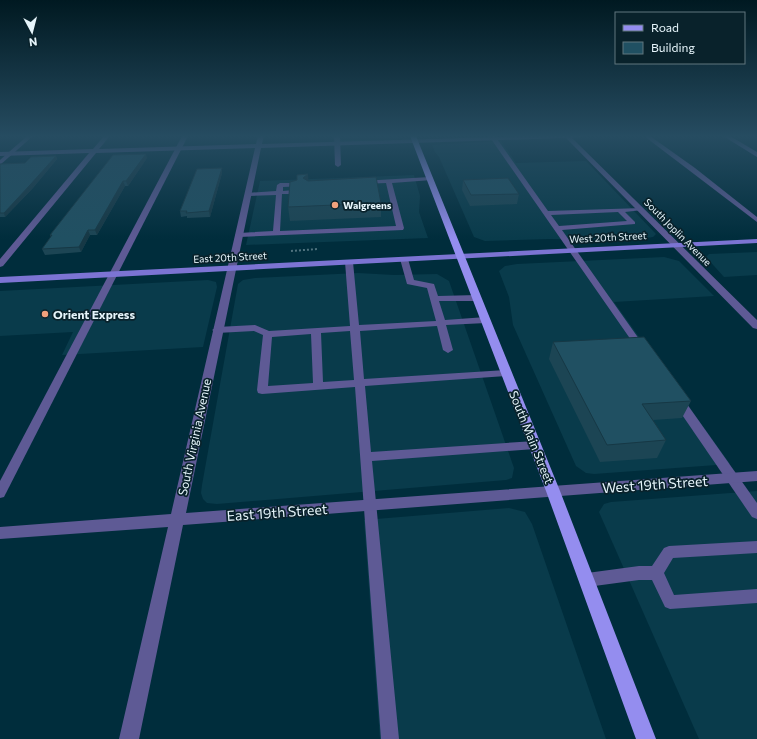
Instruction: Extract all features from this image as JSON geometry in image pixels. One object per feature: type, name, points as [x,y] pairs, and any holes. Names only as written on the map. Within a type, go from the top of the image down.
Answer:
[{"type":"main road","name":"South Main Street","points":[[427,170],[553,491],[646,739]]},
{"type":"main road","name":"West 20th Street","points":[[460,256],[757,241]]},
{"type":"main road","name":"East 20th Street","points":[[0,280],[460,256]]},
{"type":"street","points":[[0,264],[78,170]]},
{"type":"street","name":"South Virginia Avenue","points":[[129,739],[253,170]]},
{"type":"street","name":"South Joplin Avenue","points":[[601,170],[757,326]]},
{"type":"street","name":"West 19th Street","points":[[553,491],[757,476]]},
{"type":"street","name":"East 19th Street","points":[[0,534],[553,491]]},
{"type":"lane","points":[[0,493],[166,170]]},
{"type":"lane","points":[[516,170],[646,354]]},
{"type":"lane","points":[[695,170],[757,220]]},
{"type":"lane","points":[[353,183],[430,179]]},
{"type":"lane","points":[[239,235],[400,228],[389,181]]},
{"type":"lane","points":[[276,233],[280,185],[309,184]]},
{"type":"lane","points":[[248,194],[294,192]]},
{"type":"lane","points":[[546,213],[640,209]]},
{"type":"lane","points":[[557,228],[633,223],[620,210]]},
{"type":"lane","points":[[404,259],[410,282],[431,286],[448,350]]},
{"type":"lane","points":[[349,262],[390,739]]},
{"type":"lane","points":[[434,300],[477,298]]},
{"type":"lane","points":[[218,330],[255,328],[268,334],[486,320]]},
{"type":"lane","points":[[316,331],[318,386]]},
{"type":"lane","points":[[268,334],[262,390],[506,373]]},
{"type":"lane","points":[[673,394],[757,513]]},
{"type":"lane","points":[[366,457],[535,445]]},
{"type":"lane","points":[[656,573],[669,552],[757,547]]},
{"type":"lane","points":[[587,580],[639,573],[656,573]]},
{"type":"lane","points":[[656,573],[670,602],[757,596]]},
{"type":"shaded area","points":[[445,170],[595,170],[656,234],[653,237],[647,238],[592,240],[550,239],[485,241],[474,237]]},
{"type":"shaded area","points":[[414,175],[420,196],[419,212],[428,238],[246,245],[260,181]]},
{"type":"shaded area","points":[[757,252],[757,275],[724,277],[706,257],[709,254]]},
{"type":"shaded area","points":[[664,257],[679,261],[714,296],[614,302],[730,464],[594,474],[586,473],[576,466],[513,325],[509,297],[499,271],[505,266],[517,264]]},
{"type":"shaded area","points":[[358,273],[394,275],[437,274],[449,281],[514,468],[512,478],[506,480],[217,504],[207,503],[203,499],[201,493],[202,485],[238,284],[243,280],[255,278]]},
{"type":"shaded area","points":[[208,280],[216,282],[217,287],[203,347],[62,355],[73,332],[0,336],[0,291]]},
{"type":"shaded area","points":[[757,491],[757,739],[699,739],[599,512],[604,504],[611,502]]},
{"type":"shaded area","points":[[509,508],[525,512],[532,524],[606,739],[380,739],[364,520]]},
{"type":"building","points":[[0,170],[43,170],[4,213],[0,213]]},
{"type":"building","points":[[101,170],[134,170],[126,181],[123,181],[95,230],[88,230],[79,247],[42,249],[52,235],[50,235]]},
{"type":"building","points":[[196,170],[221,170],[209,211],[186,213],[187,211],[180,211]]},
{"type":"building","points":[[308,174],[303,178],[308,181],[376,177],[381,203],[288,207],[290,182],[297,180],[297,175]]},
{"type":"building","points":[[508,178],[519,194],[471,195],[463,180]]},
{"type":"building","points":[[644,337],[691,401],[642,404],[666,440],[607,445],[553,342]]},
{"type":"place","name":"Walgreens","points":[[335,205]]},
{"type":"place","name":"Orient Express","points":[[45,314]]}]
